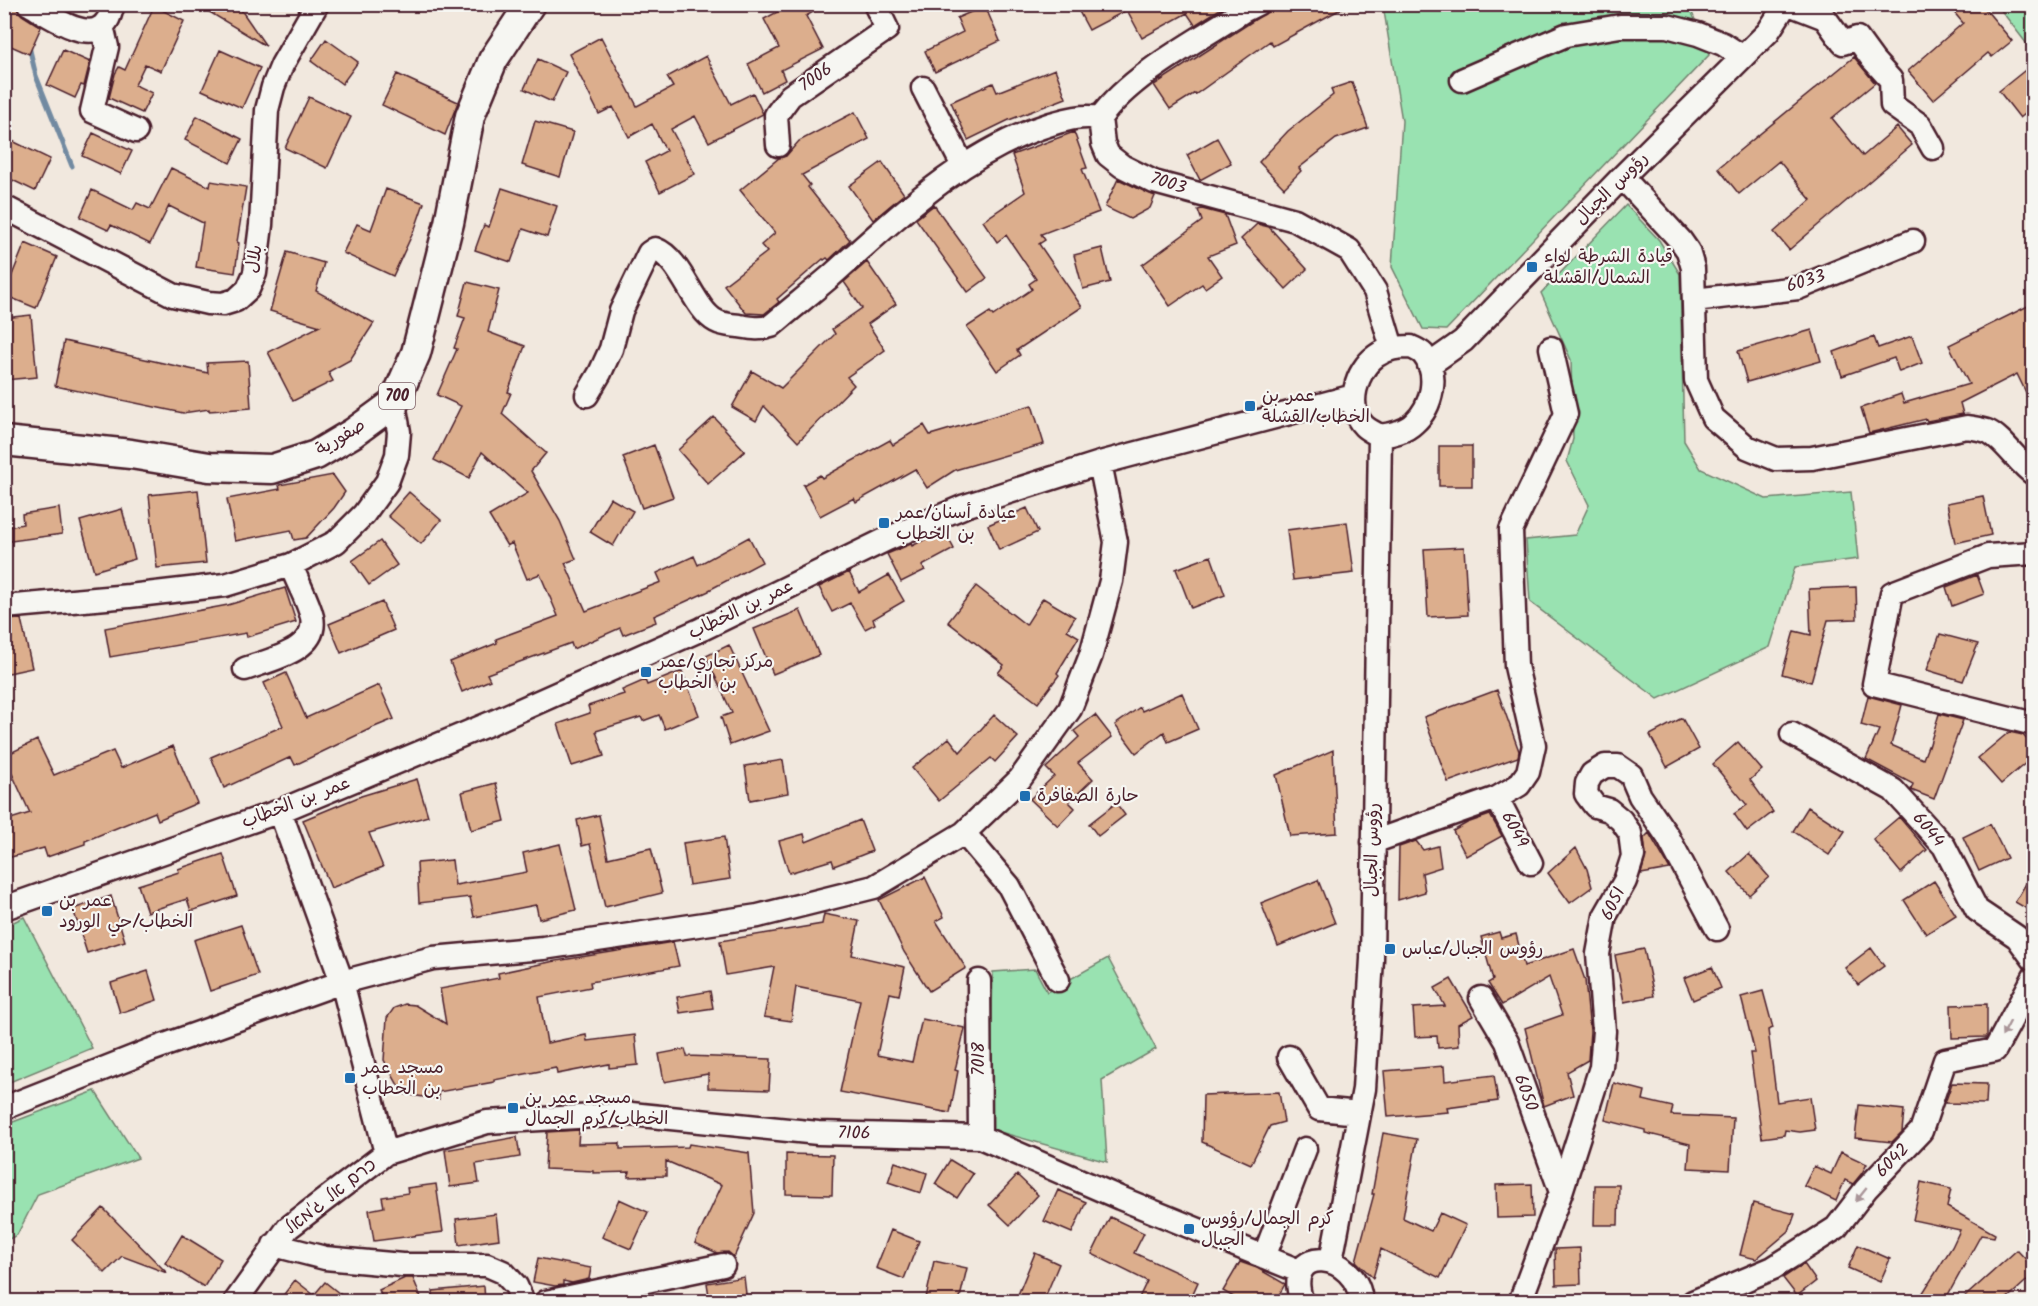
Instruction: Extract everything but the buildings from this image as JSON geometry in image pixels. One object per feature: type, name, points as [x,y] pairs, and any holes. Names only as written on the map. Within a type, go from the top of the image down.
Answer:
[{"type":"main road","name":"صفورية","points":[[4,441],[131,454],[209,467],[272,469],[316,455],[353,433],[394,403],[416,354],[449,223],[470,116],[494,60],[530,4]]},
{"type":"street","points":[[29,4],[78,30],[93,32],[106,24],[113,4]]},
{"type":"street","name":"بلال","points":[[4,207],[173,294],[208,303],[223,304],[236,300],[248,289],[255,273],[261,225],[267,110],[273,87],[282,65],[317,4]]},
{"type":"street","name":"7006","points":[[778,146],[776,115],[790,96],[887,29],[875,4]]},
{"type":"street","points":[[587,395],[611,349],[621,311],[649,253],[655,249],[662,252],[671,262],[709,316],[726,325],[762,329],[771,326],[895,217],[963,166],[1008,141],[1044,127],[1076,117],[1100,118],[1107,108],[1143,76],[1257,4]]},
{"type":"street","points":[[1788,4],[1825,18],[1843,44],[1857,38],[1891,80],[1892,105],[1920,126],[1933,148]]},
{"type":"street","name":"رؤوس الجبال","points":[[1429,365],[1463,341],[1768,33],[1788,4]]},
{"type":"street","points":[[1462,80],[1566,35],[1620,26],[1667,26],[1698,34],[1723,44],[1743,57]]},
{"type":"street","points":[[99,28],[104,34],[107,47],[92,111],[136,131]]},
{"type":"street","points":[[923,88],[963,166]]},
{"type":"street","name":"7003","points":[[1100,118],[1103,142],[1108,155],[1122,166],[1154,182],[1295,220],[1349,250],[1375,291],[1392,348]]},
{"type":"street","points":[[1623,177],[1688,251],[1693,268],[1696,380],[1713,418],[1747,447],[1776,459],[1812,458],[1967,427],[1988,431],[2002,442],[2014,458],[2034,474]]},
{"type":"street","name":"6033","points":[[1694,300],[1798,288],[1913,241]]},
{"type":"street","points":[[1411,346],[1422,354],[1429,365],[1432,377],[1431,395],[1425,410],[1414,424],[1398,433],[1380,436],[1364,426],[1357,414],[1354,396],[1363,369],[1376,356],[1392,348],[1411,346]]},
{"type":"street","points":[[1373,842],[1497,798],[1519,785],[1528,772],[1534,745],[1516,666],[1511,530],[1566,414],[1551,348]]},
{"type":"street","name":"عمر بن الخطاب","points":[[4,908],[280,811],[491,723],[702,629],[887,538],[965,506],[1100,463],[1354,396]]},
{"type":"street","points":[[4,607],[225,585],[291,566],[336,542],[364,514],[387,482],[397,455],[399,432],[394,403]]},
{"type":"street","name":"رؤوس الجبال","points":[[1331,1261],[1364,1089],[1372,959],[1380,436]]},
{"type":"street","points":[[4,1108],[151,1050],[342,982],[432,958],[543,948],[758,916],[874,886],[964,833],[1020,779],[1070,709],[1092,655],[1111,581],[1116,542],[1100,463]]},
{"type":"street","points":[[2034,553],[1988,556],[1892,593],[1874,684],[2034,724]]},
{"type":"street","points":[[245,669],[298,649],[309,639],[313,619],[291,566]]},
{"type":"street","name":"6044","points":[[1792,734],[1893,790],[1944,846],[1977,910],[2017,937],[2034,960]]},
{"type":"street","name":"6051","points":[[1520,1302],[1561,1192],[1601,1067],[1604,1031],[1598,954],[1605,916],[1625,881],[1633,856],[1630,833],[1622,820],[1609,810],[1595,806],[1586,794],[1587,783],[1592,774],[1605,766],[1618,766],[1631,776],[1640,796],[1668,837],[1717,929]]},
{"type":"street","name":"6049","points":[[1497,798],[1532,863]]},
{"type":"street","points":[[280,811],[342,982],[386,1153]]},
{"type":"street","points":[[964,833],[1009,886],[1058,980]]},
{"type":"street","name":"6042","points":[[1693,1302],[1773,1268],[1836,1228],[1866,1188],[1921,1131],[1945,1060],[1995,1050],[2034,977]]},
{"type":"street","name":"7018","points":[[979,981],[980,1137]]},
{"type":"street","name":"6050","points":[[1481,998],[1507,1042],[1561,1192]]},
{"type":"street","points":[[1289,1057],[1319,1108],[1359,1113]]},
{"type":"street","name":"7106","points":[[386,1153],[487,1122],[631,1114],[818,1133],[980,1137],[1120,1198],[1299,1271]]},
{"type":"street","points":[[1264,1257],[1305,1149]]},
{"type":"street","name":"כרם אל ג'מאל","points":[[235,1302],[288,1228],[386,1153]]},
{"type":"street","points":[[274,1245],[325,1258],[402,1264],[487,1265],[502,1272],[516,1286],[523,1302]]},
{"type":"street","points":[[1302,1302],[1298,1281],[1299,1271],[1309,1262],[1331,1261],[1348,1272],[1357,1286],[1361,1302]]},
{"type":"street","points":[[546,1302],[723,1265]]},
{"type":"green space","points":[[1383,5],[1689,5],[1709,55],[1446,330],[1423,329],[1392,267],[1402,121]]},
{"type":"green space","points":[[1997,5],[2033,5],[2033,52]]},
{"type":"green space","points":[[1626,205],[1659,240],[1680,274],[1684,441],[1701,469],[1766,499],[1851,492],[1858,559],[1795,567],[1770,647],[1658,699],[1530,602],[1526,540],[1575,535],[1589,505],[1567,461],[1573,439],[1571,360],[1541,293]]},
{"type":"green space","points":[[24,917],[92,1048],[5,1084],[5,926]]},
{"type":"green space","points":[[1108,958],[1156,1049],[1102,1080],[1107,1162],[989,1129],[993,972],[1035,969],[1047,992]]},
{"type":"green space","points":[[95,1091],[138,1158],[38,1194],[17,1235],[5,1241],[5,1125]]},
{"type":"waterway","points":[[29,46],[36,76],[72,166]]},
{"type":"place","name":"قيادة الشرطة لواء الشمال/القشلة","points":[[1532,267]]},
{"type":"place","name":"عمر بن الخطاب/القشلة","points":[[1250,406]]},
{"type":"place","name":"عيادة أسنان/عمر بن الخطاب","points":[[884,523]]},
{"type":"place","name":"مركز تجاري/عمر بن الخطاب","points":[[646,672]]},
{"type":"place","name":"حارة الصفافرة","points":[[1025,796]]},
{"type":"place","name":"عمر بن الخطاب/حي الورود","points":[[47,911]]},
{"type":"place","name":"رؤوس الجبال/عباس","points":[[1390,949]]},
{"type":"place","name":"مسجد عمر بن الخطاب","points":[[350,1078]]},
{"type":"place","name":"مسجد عمر بن الخطاب/كرم الجمال","points":[[513,1108]]},
{"type":"place","name":"كرم الجمال/رؤوس الجبال","points":[[1189,1229]]}]
